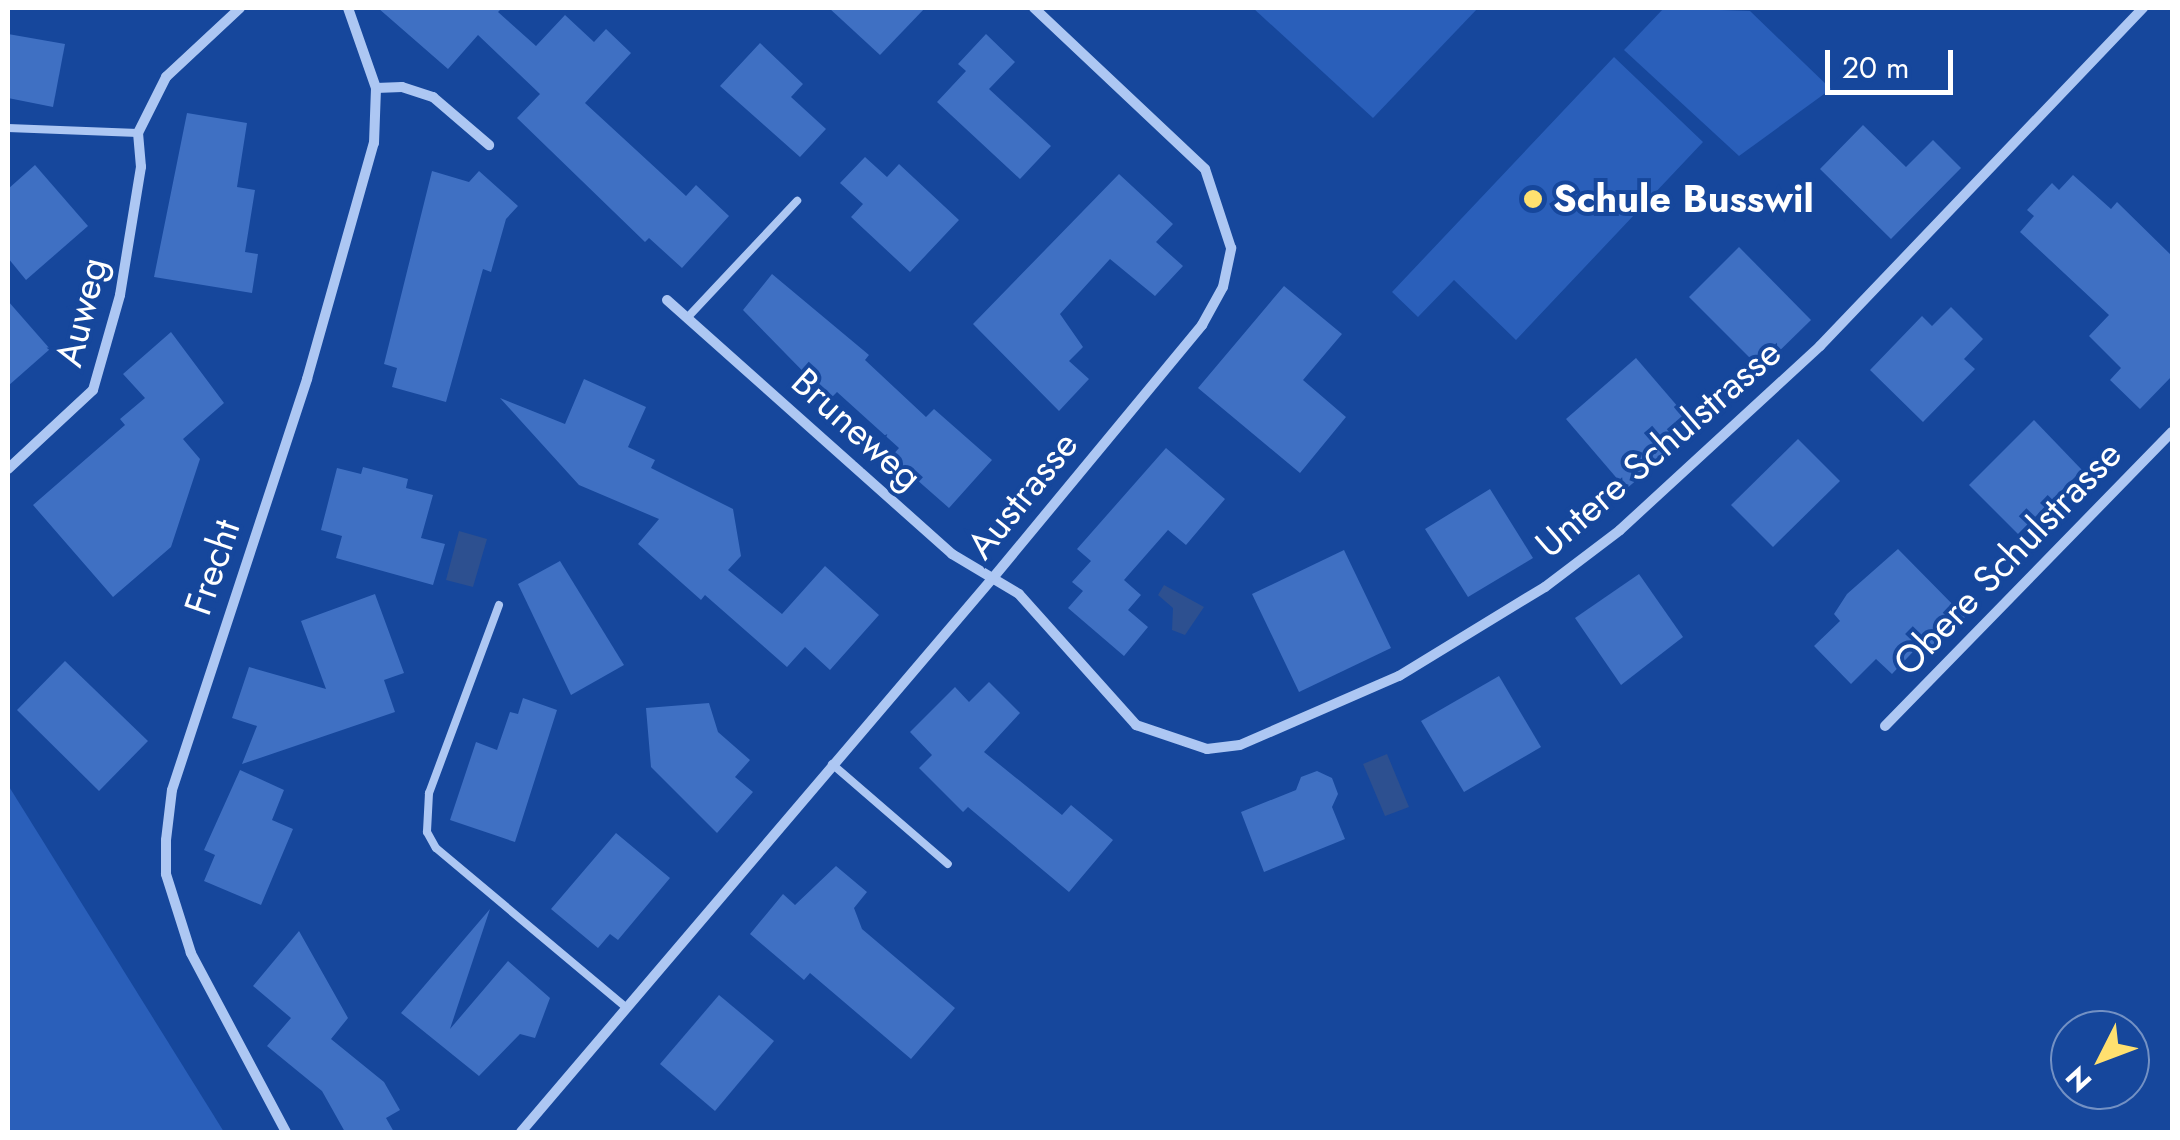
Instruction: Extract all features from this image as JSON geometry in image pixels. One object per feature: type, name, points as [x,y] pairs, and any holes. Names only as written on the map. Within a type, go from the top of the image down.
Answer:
[{"type":"street","name":"Auweg","points":[[8,468],[93,390],[120,295],[140,167],[138,133],[166,77],[240,8]]},
{"type":"street","name":"Frecht","points":[[286,1132],[191,953],[166,874],[166,840],[172,790],[362,192],[374,143],[376,88],[348,8]]},
{"type":"street","name":"Austrasse","points":[[521,1132],[992,579],[1202,324],[1223,287],[1232,248],[1206,169],[1034,8]]},
{"type":"street","name":"Untere Schulstrasse","points":[[992,579],[1019,594],[1136,725],[1172,742],[1207,749],[1240,745],[1399,676],[1546,586],[1721,442],[1936,228],[2143,8]]},
{"type":"street","points":[[376,88],[402,87],[433,97],[490,144]]},
{"type":"street","name":"Bruneweg","points":[[666,300],[952,554],[992,579]]},
{"type":"street","name":"Obere Schulstrasse","points":[[1884,726],[2172,432]]},
{"type":"lane","points":[[8,128],[138,133]]},
{"type":"lane","points":[[688,318],[796,201]]},
{"type":"lane","points":[[499,605],[429,793],[427,832],[436,848],[627,1008]]},
{"type":"lane","points":[[832,764],[948,864]]},
{"type":"shaded area","points":[[1253,8],[1478,8],[1373,118]]},
{"type":"shaded area","points":[[1664,8],[1750,11],[1831,89],[1739,156],[1624,50]]},
{"type":"shaded area","points":[[1614,57],[1703,142],[1516,340],[1454,280],[1418,317],[1392,292]]},
{"type":"shaded area","points":[[459,531],[487,539],[473,587],[446,580]]},
{"type":"shaded area","points":[[1164,585],[1204,607],[1185,635],[1172,630],[1173,608],[1158,595]]},
{"type":"shaded area","points":[[1387,754],[1409,807],[1385,816],[1363,764]]},
{"type":"shaded area","points":[[8,785],[224,1132],[8,1132]]},
{"type":"building","points":[[378,8],[502,8],[498,12],[536,46],[565,15],[594,42],[606,29],[631,53],[585,103],[686,196],[696,185],[729,216],[682,268],[649,238],[645,242],[517,118],[540,94],[478,35],[448,69]]},
{"type":"building","points":[[829,8],[925,8],[880,55]]},
{"type":"building","points":[[8,34],[65,44],[53,107],[8,98]]},
{"type":"building","points":[[986,34],[1015,62],[989,89],[1051,146],[1020,179],[937,102],[966,71],[958,64]]},
{"type":"building","points":[[760,43],[803,84],[791,97],[826,129],[800,157],[720,86]]},
{"type":"building","points":[[187,113],[247,123],[237,187],[255,190],[245,252],[258,254],[252,293],[154,277]]},
{"type":"building","points":[[1863,125],[1906,167],[1933,140],[1961,168],[1891,239],[1820,169]]},
{"type":"building","points":[[865,157],[887,177],[899,164],[959,220],[910,272],[851,217],[863,204],[840,183]]},
{"type":"building","points":[[35,165],[88,226],[26,280],[8,258],[8,189]]},
{"type":"building","points":[[432,171],[469,182],[479,171],[518,206],[506,219],[491,272],[483,269],[446,402],[392,387],[397,368],[384,364]]},
{"type":"building","points":[[1119,174],[1173,224],[1156,242],[1183,266],[1155,296],[1110,259],[1060,314],[1083,347],[1069,361],[1089,379],[1059,411],[973,324]]},
{"type":"building","points":[[2073,175],[2111,209],[2117,202],[2172,256],[2172,376],[2140,409],[2110,380],[2121,368],[2089,336],[2109,315],[2020,232],[2034,216],[2027,210],[2052,183],[2059,190]]},
{"type":"building","points":[[1739,247],[1811,320],[1761,369],[1689,297]]},
{"type":"building","points":[[772,274],[869,355],[865,360],[926,417],[934,409],[992,460],[949,508],[891,457],[899,448],[837,392],[830,399],[743,310]]},
{"type":"building","points":[[1284,286],[1342,334],[1303,380],[1346,417],[1300,473],[1198,388]]},
{"type":"building","points":[[8,301],[50,349],[8,386]]},
{"type":"building","points":[[1951,307],[1983,339],[1964,359],[1975,369],[1923,422],[1870,370],[1922,316],[1932,326]]},
{"type":"building","points":[[171,332],[224,403],[183,439],[200,459],[171,547],[113,597],[33,505],[125,425],[120,419],[145,398],[123,374]]},
{"type":"building","points":[[1636,358],[1697,429],[1626,489],[1566,419]]},
{"type":"building","points":[[584,379],[646,407],[628,447],[655,460],[651,468],[733,509],[741,556],[728,570],[782,614],[825,566],[879,615],[830,670],[805,647],[787,667],[705,595],[701,600],[638,544],[659,519],[579,485],[500,398],[565,424]]},
{"type":"building","points":[[2034,420],[2082,470],[2018,534],[1969,485]]},
{"type":"building","points":[[1798,439],[1840,481],[1773,547],[1731,505]]},
{"type":"building","points":[[1166,448],[1225,499],[1186,545],[1168,530],[1124,580],[1141,595],[1128,610],[1148,627],[1124,656],[1068,608],[1083,591],[1072,582],[1091,561],[1077,549]]},
{"type":"building","points":[[363,467],[408,479],[406,488],[433,495],[421,538],[445,544],[433,585],[336,558],[342,536],[321,530],[337,468],[361,474]]},
{"type":"building","points":[[1490,489],[1533,558],[1468,597],[1425,529]]},
{"type":"building","points":[[1898,549],[1965,617],[1934,648],[1925,639],[1892,674],[1876,659],[1851,684],[1814,646],[1840,621],[1834,614],[1847,594]]},
{"type":"building","points":[[1344,550],[1391,648],[1299,692],[1252,594]]},
{"type":"building","points":[[560,561],[624,665],[571,695],[518,584]]},
{"type":"building","points":[[1639,574],[1683,637],[1621,685],[1575,618]]},
{"type":"building","points":[[375,594],[404,673],[384,680],[395,712],[242,764],[257,726],[232,718],[249,667],[326,689],[301,621]]},
{"type":"building","points":[[65,661],[148,741],[99,791],[17,710]]},
{"type":"building","points":[[1499,676],[1541,747],[1464,792],[1421,721]]},
{"type":"building","points":[[989,682],[1020,713],[984,752],[1062,815],[1071,805],[1113,840],[1069,892],[968,807],[963,812],[919,768],[932,755],[910,732],[955,687],[969,702]]},
{"type":"building","points":[[523,698],[557,710],[515,842],[450,820],[476,742],[497,750],[510,712],[518,714]]},
{"type":"building","points":[[709,703],[718,732],[750,760],[735,777],[753,792],[717,833],[651,767],[646,708]]},
{"type":"building","points":[[240,770],[284,790],[272,820],[293,829],[261,905],[204,881],[215,855],[204,850]]},
{"type":"building","points":[[1317,771],[1332,778],[1338,794],[1332,807],[1345,839],[1264,872],[1241,812],[1296,790],[1301,777]]},
{"type":"building","points":[[616,833],[670,878],[618,940],[610,934],[598,948],[551,909]]},
{"type":"building","points":[[836,866],[867,892],[854,908],[862,929],[955,1008],[911,1059],[810,973],[804,980],[750,934],[783,894],[795,905]]},
{"type":"building","points":[[490,909],[450,1029],[508,961],[550,998],[535,1038],[520,1034],[479,1076],[401,1013]]},
{"type":"building","points":[[299,931],[348,1018],[331,1039],[384,1082],[400,1110],[386,1118],[394,1132],[345,1132],[322,1091],[267,1046],[291,1018],[253,986]]},
{"type":"building","points":[[719,995],[774,1041],[715,1111],[660,1064]]},
{"type":"place","name":"Schule Busswil","points":[[1533,199]]}]
